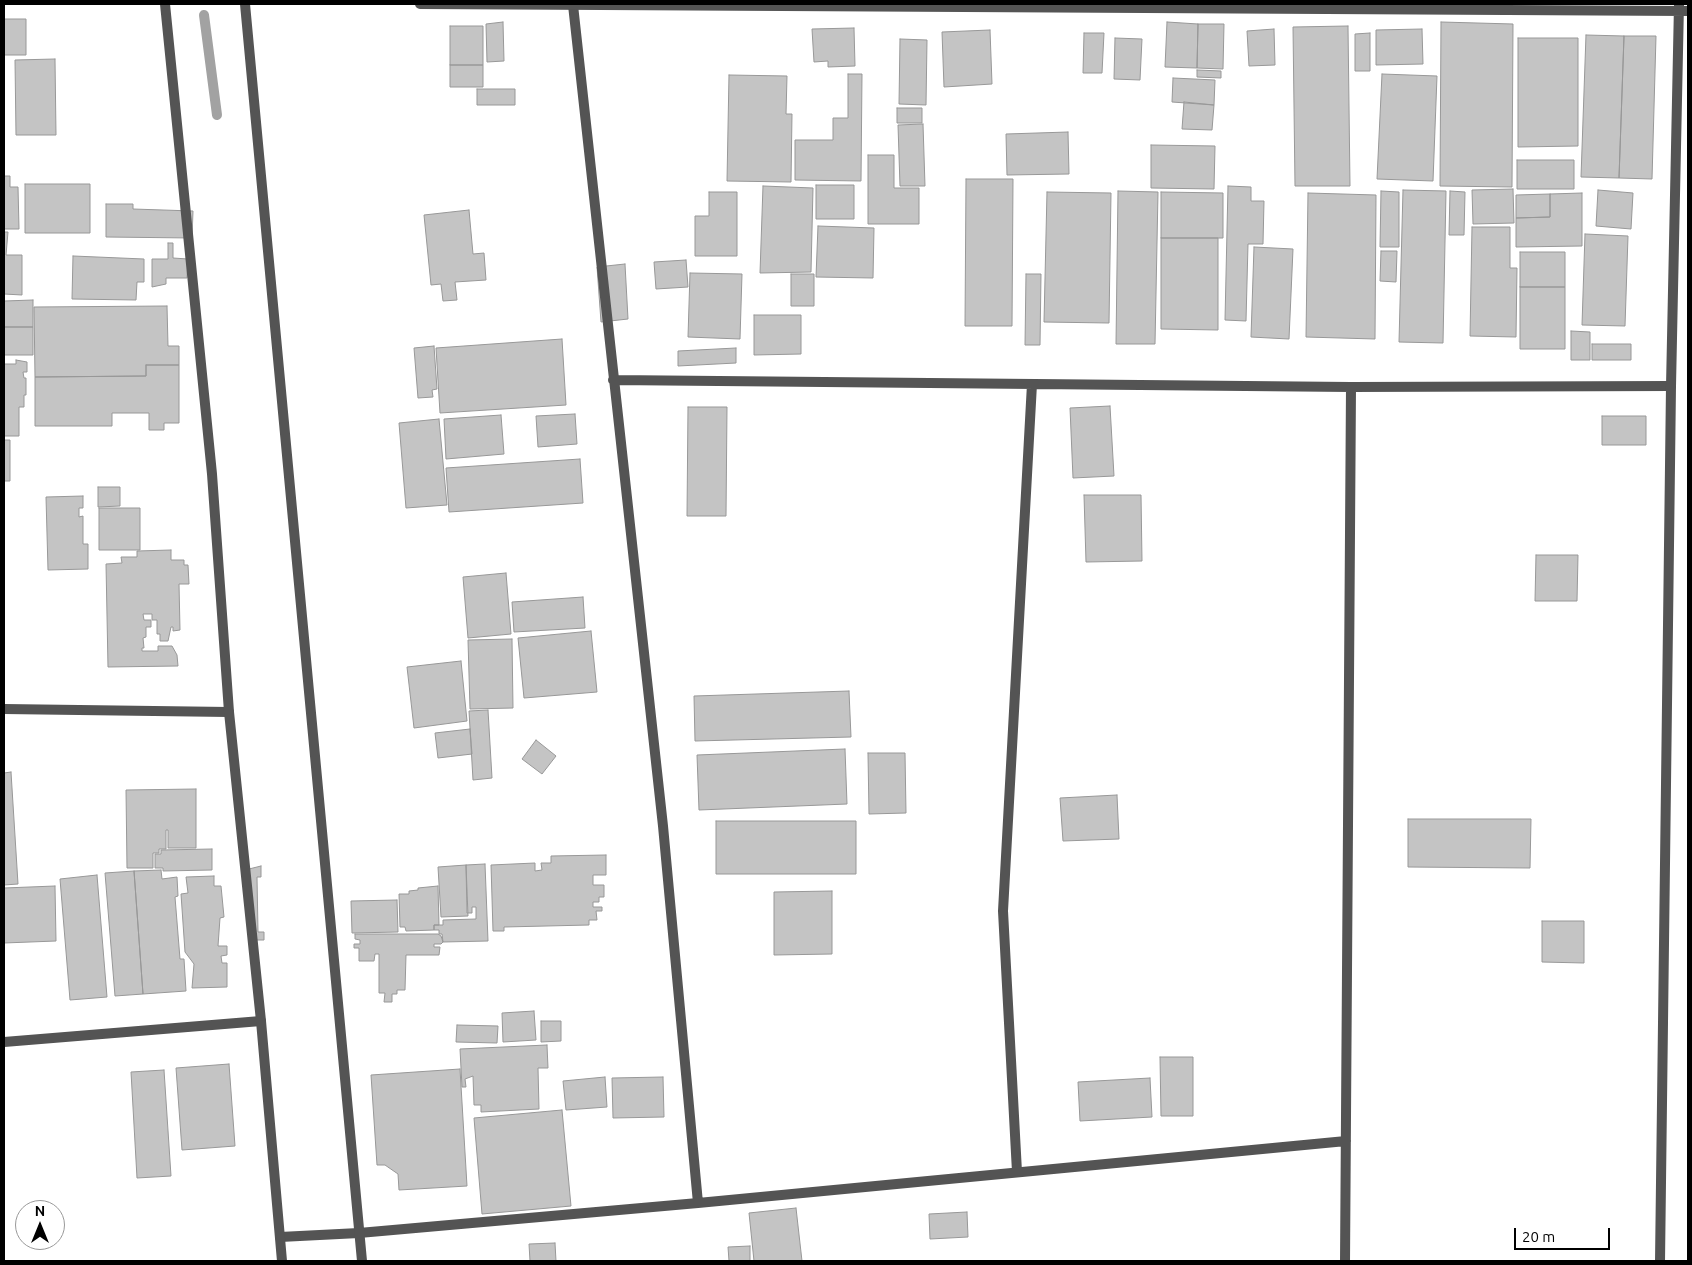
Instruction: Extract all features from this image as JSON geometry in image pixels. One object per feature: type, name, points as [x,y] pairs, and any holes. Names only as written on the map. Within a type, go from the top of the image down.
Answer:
[{"type":"street","points":[[165,4],[212,474],[229,712],[261,1022],[282,1261]]},
{"type":"street","points":[[244,4],[362,1261]]},
{"type":"street","points":[[420,4],[1682,9],[1671,386],[1660,1261]]},
{"type":"street","points":[[573,5],[663,826],[698,1203]]},
{"type":"street","points":[[613,380],[1351,387],[1671,386]]},
{"type":"street","points":[[1017,1172],[1003,911],[1032,384]]},
{"type":"street","points":[[1345,1261],[1351,387]]},
{"type":"street","points":[[4,708],[229,712]]},
{"type":"street","points":[[4,1042],[261,1022]]},
{"type":"street","points":[[280,1237],[359,1233],[698,1203],[1346,1141]]},
{"type":"building","points":[[4,19],[26,19],[26,55],[4,55]]},
{"type":"building","points":[[503,22],[504,61],[487,62],[486,24]]},
{"type":"building","points":[[1167,22],[1198,24],[1197,68],[1165,67]]},
{"type":"building","points":[[1441,22],[1513,24],[1512,187],[1440,186]]},
{"type":"building","points":[[1198,24],[1224,24],[1223,69],[1197,68]]},
{"type":"building","points":[[450,26],[483,26],[483,65],[450,65]]},
{"type":"building","points":[[1348,26],[1350,186],[1295,186],[1293,27]]},
{"type":"building","points":[[854,28],[855,66],[828,67],[828,61],[814,62],[812,29]]},
{"type":"building","points":[[1274,29],[1275,65],[1249,66],[1247,31]]},
{"type":"building","points":[[1422,29],[1423,64],[1376,65],[1376,30]]},
{"type":"building","points":[[990,30],[992,84],[944,87],[942,32]]},
{"type":"building","points":[[1084,33],[1104,33],[1102,73],[1083,73]]},
{"type":"building","points":[[1370,33],[1370,71],[1355,71],[1355,34]]},
{"type":"building","points":[[1586,35],[1624,36],[1619,178],[1581,177]]},
{"type":"building","points":[[1624,36],[1656,36],[1652,179],[1619,178]]},
{"type":"building","points":[[1115,38],[1142,39],[1140,80],[1114,79]]},
{"type":"building","points":[[1518,38],[1578,38],[1578,146],[1518,147]]},
{"type":"building","points":[[900,39],[927,40],[926,105],[899,104]]},
{"type":"building","points":[[55,59],[56,135],[16,135],[15,60]]},
{"type":"building","points":[[450,65],[483,65],[483,87],[450,87]]},
{"type":"building","points":[[1197,70],[1221,71],[1221,78],[1197,77]]},
{"type":"building","points":[[848,74],[862,74],[861,181],[795,180],[795,140],[833,140],[833,118],[848,118]]},
{"type":"building","points":[[1382,74],[1437,76],[1433,181],[1377,179]]},
{"type":"building","points":[[729,75],[787,76],[786,114],[792,114],[791,182],[727,181]]},
{"type":"building","points":[[1173,78],[1215,80],[1214,105],[1172,102]]},
{"type":"building","points":[[477,89],[515,89],[515,105],[477,105]]},
{"type":"building","points":[[1184,102],[1214,105],[1212,130],[1182,129]]},
{"type":"building","points":[[897,108],[922,108],[922,123],[897,123]]},
{"type":"building","points":[[923,124],[925,186],[900,186],[898,125]]},
{"type":"building","points":[[1068,132],[1069,174],[1007,175],[1006,134]]},
{"type":"building","points":[[1151,145],[1215,146],[1214,189],[1151,188]]},
{"type":"building","points":[[868,155],[894,155],[894,188],[919,188],[919,224],[868,224]]},
{"type":"building","points":[[1517,160],[1574,160],[1574,189],[1517,189]]},
{"type":"building","points":[[4,176],[10,176],[10,187],[18,187],[19,229],[4,229]]},
{"type":"building","points":[[966,179],[1013,179],[1012,326],[965,326]]},
{"type":"building","points":[[25,184],[90,184],[90,233],[25,233]]},
{"type":"building","points":[[816,185],[854,185],[854,219],[816,219]]},
{"type":"building","points":[[763,186],[813,188],[811,272],[760,273]]},
{"type":"building","points":[[1228,186],[1251,187],[1251,201],[1264,201],[1263,244],[1248,244],[1246,321],[1225,320]]},
{"type":"building","points":[[1513,189],[1514,223],[1473,224],[1472,190]]},
{"type":"building","points":[[1403,190],[1446,191],[1443,343],[1399,342]]},
{"type":"building","points":[[1598,190],[1633,193],[1631,229],[1596,226]]},
{"type":"building","points":[[1118,191],[1158,192],[1155,344],[1116,344]]},
{"type":"building","points":[[1381,191],[1399,192],[1399,247],[1380,247]]},
{"type":"building","points":[[1450,191],[1465,192],[1464,235],[1449,235]]},
{"type":"building","points":[[709,192],[737,192],[737,256],[695,256],[695,216],[709,216]]},
{"type":"building","points":[[1047,192],[1111,193],[1109,323],[1044,322]]},
{"type":"building","points":[[1161,192],[1223,193],[1223,238],[1161,238]]},
{"type":"building","points":[[1308,193],[1376,195],[1375,339],[1306,337]]},
{"type":"building","points":[[1582,193],[1582,246],[1516,247],[1516,218],[1550,217],[1550,194]]},
{"type":"building","points":[[1550,194],[1550,217],[1516,218],[1516,195]]},
{"type":"building","points":[[106,204],[133,204],[133,209],[193,211],[192,238],[106,237]]},
{"type":"building","points":[[469,210],[473,254],[484,253],[486,280],[455,282],[457,300],[443,301],[441,284],[431,285],[424,215]]},
{"type":"building","points":[[818,226],[874,228],[873,278],[816,277]]},
{"type":"building","points":[[1472,227],[1510,227],[1510,268],[1517,268],[1516,337],[1470,336]]},
{"type":"building","points":[[4,232],[8,232],[6,255],[22,255],[22,295],[4,294]]},
{"type":"building","points":[[1585,234],[1628,236],[1625,326],[1582,325]]},
{"type":"building","points":[[1161,238],[1218,238],[1218,330],[1161,329]]},
{"type":"building","points":[[168,243],[173,243],[173,258],[188,259],[187,278],[166,278],[166,284],[152,287],[152,259],[168,259]]},
{"type":"building","points":[[1254,247],[1293,249],[1289,339],[1251,337]]},
{"type":"building","points":[[1381,251],[1397,251],[1396,282],[1380,281]]},
{"type":"building","points":[[1520,252],[1565,252],[1565,287],[1520,287]]},
{"type":"building","points":[[73,256],[144,259],[144,282],[137,282],[136,300],[72,299]]},
{"type":"building","points":[[686,260],[688,287],[656,289],[654,262]]},
{"type":"building","points":[[625,264],[628,319],[601,322],[597,267]]},
{"type":"building","points":[[690,273],[742,274],[740,339],[688,337]]},
{"type":"building","points":[[791,274],[814,274],[814,306],[791,306]]},
{"type":"building","points":[[1026,274],[1041,274],[1040,345],[1025,345]]},
{"type":"building","points":[[1520,287],[1565,287],[1565,349],[1520,349]]},
{"type":"building","points":[[33,300],[33,327],[4,327],[4,301]]},
{"type":"building","points":[[167,306],[168,346],[179,346],[179,365],[146,365],[146,376],[35,377],[34,307]]},
{"type":"building","points":[[754,315],[801,315],[801,354],[754,355]]},
{"type":"building","points":[[4,327],[33,327],[33,355],[4,355]]},
{"type":"building","points":[[1571,331],[1590,332],[1590,360],[1571,360]]},
{"type":"building","points":[[562,339],[566,405],[440,413],[436,348]]},
{"type":"building","points":[[1592,344],[1631,344],[1631,360],[1592,360]]},
{"type":"building","points":[[434,346],[437,389],[432,390],[433,397],[418,398],[414,348]]},
{"type":"building","points":[[736,348],[736,363],[678,366],[678,351]]},
{"type":"building","points":[[16,360],[27,362],[27,372],[23,372],[24,378],[26,378],[26,395],[24,395],[24,407],[19,407],[19,436],[4,436],[4,364],[16,364]]},
{"type":"building","points":[[146,365],[179,365],[179,423],[164,423],[164,430],[149,430],[149,413],[112,413],[112,426],[35,426],[35,377],[146,376]]},
{"type":"building","points":[[1110,406],[1114,476],[1073,478],[1070,408]]},
{"type":"building","points":[[688,407],[727,407],[726,516],[687,516]]},
{"type":"building","points":[[575,414],[577,444],[538,447],[536,416]]},
{"type":"building","points":[[501,415],[504,454],[446,459],[444,419]]},
{"type":"building","points":[[1602,416],[1646,416],[1646,445],[1602,445]]},
{"type":"building","points":[[439,419],[447,505],[406,508],[399,423]]},
{"type":"building","points":[[4,440],[10,440],[10,481],[4,481]]},
{"type":"building","points":[[580,459],[583,503],[449,512],[446,468]]},
{"type":"building","points":[[98,487],[120,487],[120,506],[98,507]]},
{"type":"building","points":[[1084,495],[1141,495],[1142,561],[1086,562]]},
{"type":"building","points":[[83,496],[83,508],[79,508],[79,517],[83,516],[83,544],[88,544],[88,569],[48,570],[46,497]]},
{"type":"building","points":[[99,508],[140,508],[140,550],[99,550]]},
{"type":"building","points":[[171,550],[171,560],[184,560],[184,565],[188,565],[189,584],[179,584],[180,630],[173,631],[173,627],[171,627],[168,641],[160,641],[160,634],[157,634],[157,620],[152,620],[152,614],[143,614],[144,620],[151,620],[151,627],[146,627],[146,637],[143,638],[144,648],[142,648],[142,651],[158,651],[158,646],[172,646],[177,655],[178,666],[108,667],[106,564],[122,563],[121,557],[137,557],[137,551]]},
{"type":"building","points":[[1536,555],[1578,555],[1577,601],[1535,601]]},
{"type":"building","points":[[506,573],[511,634],[468,638],[463,577]]},
{"type":"building","points":[[583,597],[585,628],[514,632],[512,602]]},
{"type":"building","points":[[591,631],[597,692],[524,698],[518,638]]},
{"type":"building","points":[[512,639],[513,708],[470,709],[468,640]]},
{"type":"building","points":[[461,661],[467,721],[414,728],[407,667]]},
{"type":"building","points":[[849,691],[851,737],[695,741],[694,696]]},
{"type":"building","points":[[488,710],[492,778],[473,780],[469,711]]},
{"type":"building","points":[[470,729],[472,754],[438,758],[435,733]]},
{"type":"building","points":[[536,740],[556,756],[542,774],[522,759]]},
{"type":"building","points":[[845,749],[847,804],[699,810],[697,755]]},
{"type":"building","points":[[868,753],[905,753],[906,813],[869,814]]},
{"type":"building","points":[[11,772],[18,884],[4,885],[4,773]]},
{"type":"building","points":[[196,789],[196,848],[168,848],[168,830],[166,830],[166,849],[159,849],[159,853],[153,853],[153,868],[127,868],[126,790]]},
{"type":"building","points":[[1117,795],[1119,839],[1063,841],[1060,798]]},
{"type":"building","points":[[1408,819],[1531,819],[1530,868],[1408,867]]},
{"type":"building","points":[[716,821],[856,821],[856,874],[716,874]]},
{"type":"building","points":[[212,849],[212,870],[163,871],[163,868],[155,868],[155,854],[161,854],[161,850]]},
{"type":"building","points":[[606,855],[606,875],[593,875],[593,885],[604,885],[604,897],[599,897],[599,902],[593,902],[593,907],[602,907],[602,911],[596,911],[597,920],[589,920],[589,925],[504,927],[504,931],[493,931],[491,865],[535,863],[535,871],[542,870],[541,863],[551,863],[551,856]]},
{"type":"building","points":[[485,864],[488,941],[443,942],[442,934],[439,934],[439,930],[434,930],[434,925],[443,925],[443,920],[476,919],[476,907],[472,907],[472,913],[467,913],[466,865]]},
{"type":"building","points":[[466,865],[468,916],[441,917],[438,867]]},
{"type":"building","points":[[261,866],[261,877],[257,877],[258,932],[264,932],[264,940],[250,940],[249,869]]},
{"type":"building","points":[[161,870],[162,879],[177,877],[178,896],[175,897],[180,959],[184,959],[186,991],[143,994],[134,871]]},
{"type":"building","points":[[134,871],[143,994],[115,996],[105,873]]},
{"type":"building","points":[[97,875],[107,997],[70,1000],[60,879]]},
{"type":"building","points":[[214,876],[214,886],[221,886],[224,917],[220,918],[218,946],[227,946],[227,955],[221,956],[222,963],[227,963],[227,987],[192,988],[194,964],[185,952],[181,894],[188,893],[186,877]]},
{"type":"building","points":[[55,886],[56,941],[4,943],[4,888]]},
{"type":"building","points":[[438,886],[439,925],[434,925],[434,930],[406,931],[405,927],[400,927],[399,894],[409,894],[409,891],[418,890],[418,888]]},
{"type":"building","points":[[832,891],[832,954],[774,955],[774,892]]},
{"type":"building","points":[[397,900],[398,932],[352,933],[351,901]]},
{"type":"building","points":[[1542,921],[1584,921],[1584,963],[1542,962]]},
{"type":"building","points":[[355,934],[438,934],[443,942],[441,944],[434,944],[434,947],[440,947],[439,955],[406,955],[405,990],[397,990],[397,994],[392,994],[392,1002],[384,1002],[385,993],[379,993],[379,954],[375,954],[374,961],[359,961],[359,948],[354,948],[354,944],[360,944],[360,940],[355,939]]},
{"type":"building","points":[[534,1011],[536,1040],[503,1042],[502,1013]]},
{"type":"building","points":[[541,1021],[561,1021],[561,1041],[541,1042]]},
{"type":"building","points":[[457,1025],[498,1026],[497,1043],[456,1042]]},
{"type":"building","points":[[547,1045],[548,1068],[538,1068],[539,1109],[481,1112],[481,1105],[474,1105],[473,1076],[465,1079],[466,1087],[462,1087],[460,1049]]},
{"type":"building","points":[[1160,1057],[1193,1057],[1193,1116],[1161,1116]]},
{"type":"building","points":[[229,1064],[235,1146],[182,1150],[176,1068]]},
{"type":"building","points":[[460,1069],[467,1186],[399,1190],[398,1174],[385,1165],[377,1165],[371,1075]]},
{"type":"building","points":[[164,1070],[171,1176],[137,1178],[131,1072]]},
{"type":"building","points":[[605,1077],[607,1107],[566,1110],[563,1081]]},
{"type":"building","points":[[663,1077],[664,1117],[613,1118],[612,1078]]},
{"type":"building","points":[[1150,1078],[1152,1117],[1080,1121],[1078,1082]]},
{"type":"building","points":[[562,1110],[571,1206],[482,1214],[474,1118]]},
{"type":"building","points":[[796,1208],[802,1261],[754,1261],[749,1213]]},
{"type":"building","points":[[967,1212],[968,1237],[930,1239],[929,1214]]},
{"type":"building","points":[[555,1243],[556,1261],[530,1261],[529,1244]]},
{"type":"building","points":[[750,1246],[750,1261],[729,1261],[728,1247]]},
{"type":"waterway","points":[[204,15],[217,115]]}]
